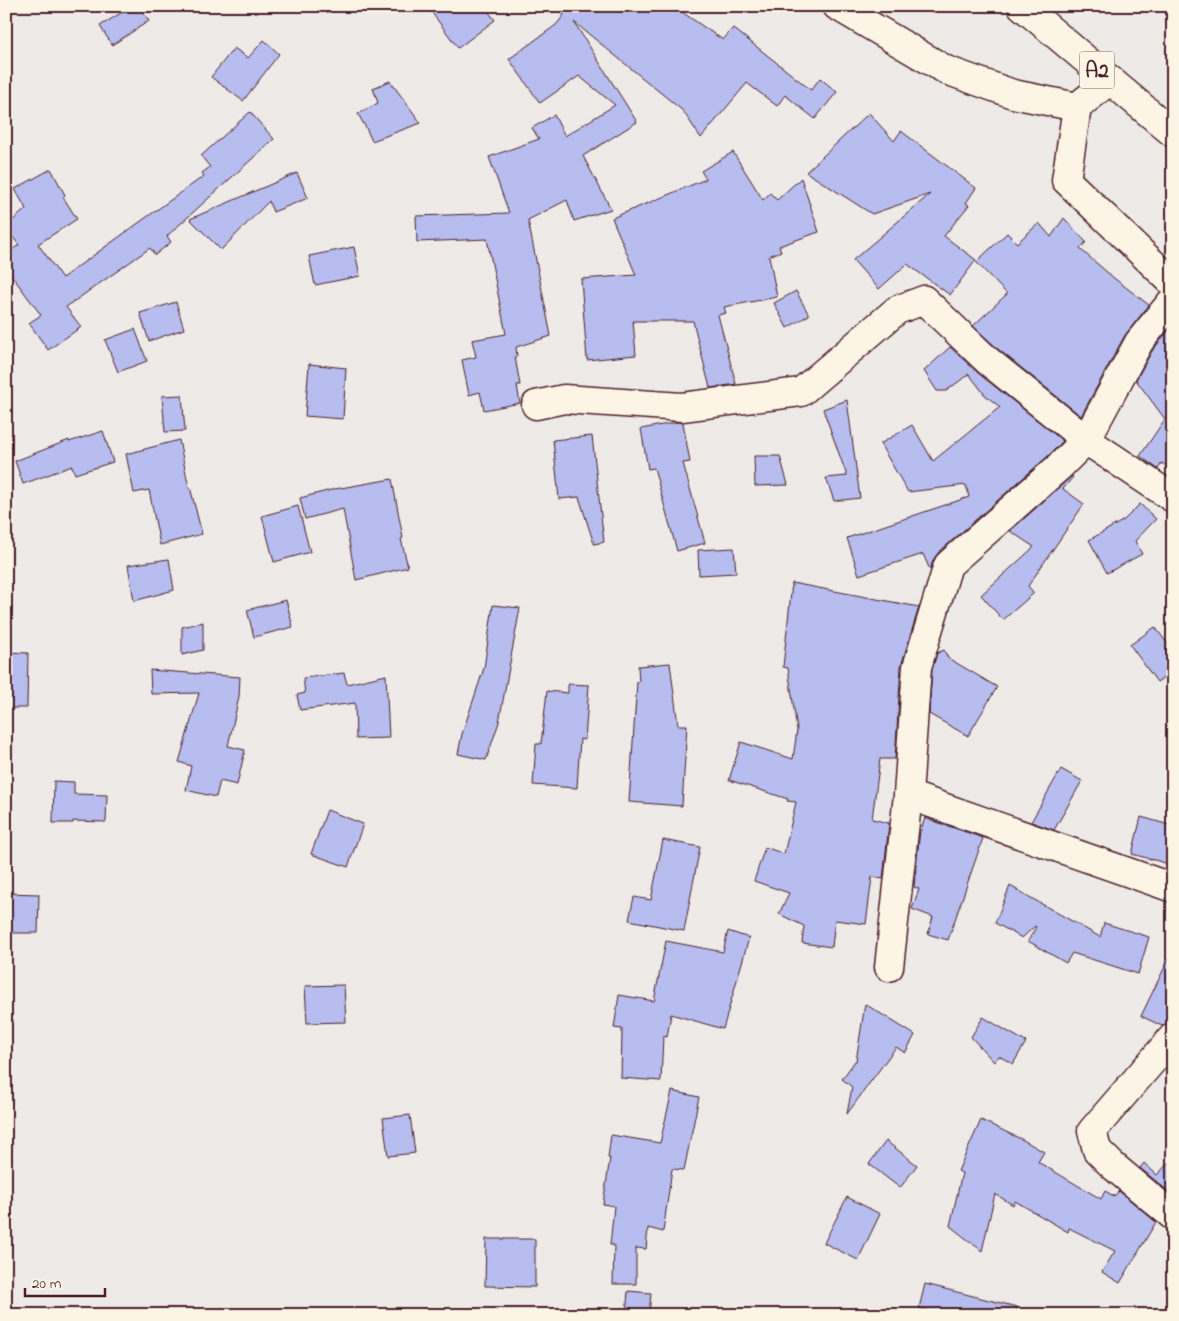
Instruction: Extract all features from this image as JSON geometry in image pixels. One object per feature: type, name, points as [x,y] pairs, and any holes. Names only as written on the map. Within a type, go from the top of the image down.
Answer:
[{"type":"street","points":[[837,6],[946,70],[1013,94],[1077,107]]},
{"type":"street","name":"A2","points":[[1022,6],[1173,133]]},
{"type":"street","points":[[1110,80],[1077,107],[1066,180],[1173,283]]},
{"type":"street","points":[[536,405],[564,399],[682,407],[801,392],[897,310],[924,300],[988,362],[1086,440],[1173,498]]},
{"type":"street","points":[[889,967],[908,794],[916,667],[948,565],[1086,440],[1139,342],[1173,300]]},
{"type":"street","points":[[908,794],[1173,888]]},
{"type":"street","points":[[1173,1037],[1092,1131],[1097,1150],[1173,1216]]},
{"type":"building","points":[[132,6],[139,6],[149,21],[112,45],[100,26]]},
{"type":"building","points":[[427,6],[484,6],[495,20],[458,48]]},
{"type":"building","points":[[554,6],[673,6],[723,40],[733,28],[811,90],[820,78],[837,92],[815,119],[785,95],[777,106],[747,83],[701,138],[683,111],[574,22],[637,122],[583,156],[611,209],[574,221],[567,200],[528,220],[551,336],[516,347],[517,356],[515,357],[520,385],[517,385],[520,403],[484,410],[480,392],[469,395],[462,360],[476,357],[472,340],[506,334],[487,239],[417,242],[416,216],[509,213],[489,157],[539,139],[532,128],[554,115],[565,136],[615,105],[579,76],[540,103],[509,59],[556,25],[564,15]]},
{"type":"building","points":[[264,40],[279,54],[243,101],[211,77],[234,48],[248,58]]},
{"type":"building","points":[[390,81],[421,123],[372,141],[358,114],[378,103],[373,88]]},
{"type":"building","points":[[250,112],[274,139],[167,236],[171,242],[155,255],[150,248],[66,307],[81,327],[48,350],[29,323],[41,315],[6,268],[6,254],[19,245],[6,226],[26,209],[15,189],[51,169],[65,195],[63,197],[77,219],[38,244],[62,278],[204,176],[202,173],[210,167],[201,156]]},
{"type":"building","points":[[869,113],[894,141],[901,131],[976,188],[966,203],[969,205],[944,236],[976,260],[950,295],[907,264],[879,289],[853,260],[930,194],[872,214],[806,172]]},
{"type":"building","points":[[733,152],[763,200],[770,193],[777,200],[801,178],[819,232],[779,246],[781,251],[769,256],[777,297],[724,307],[726,313],[718,315],[736,384],[710,388],[693,321],[633,321],[636,355],[587,360],[581,279],[636,275],[612,218],[706,179],[701,171]]},
{"type":"building","points":[[297,173],[308,198],[273,212],[269,201],[221,250],[190,219]]},
{"type":"building","points":[[1064,218],[1086,242],[1080,249],[1149,305],[1125,335],[1081,416],[998,349],[973,326],[1007,294],[976,262],[1007,233],[1017,243],[1039,223],[1051,237]]},
{"type":"building","points":[[354,247],[360,276],[315,285],[309,256]]},
{"type":"building","points":[[796,291],[809,315],[787,328],[774,303]]},
{"type":"building","points":[[176,302],[184,329],[149,341],[140,313]]},
{"type":"building","points":[[1173,325],[1173,471],[1162,463],[1158,469],[1140,456],[1165,419],[1136,380],[1152,351]]},
{"type":"building","points":[[135,329],[147,361],[118,372],[105,340]]},
{"type":"building","points":[[950,347],[978,373],[1063,441],[938,553],[933,560],[930,570],[923,554],[859,575],[847,538],[969,497],[966,485],[908,492],[880,444],[912,425],[933,461],[1000,407],[985,395],[969,374],[946,391],[937,391],[924,371]]},
{"type":"building","points":[[309,364],[346,368],[343,419],[305,416]]},
{"type":"building","points":[[182,395],[185,431],[165,432],[162,396]]},
{"type":"building","points":[[847,400],[860,498],[834,501],[826,478],[847,476],[823,409]]},
{"type":"building","points":[[678,422],[683,423],[690,462],[683,463],[705,543],[677,551],[654,468],[648,469],[641,429]]},
{"type":"building","points":[[103,431],[113,462],[75,474],[72,466],[23,484],[15,461],[69,440],[69,442]]},
{"type":"building","points":[[592,436],[604,542],[594,544],[579,497],[559,499],[553,440]]},
{"type":"building","points":[[179,440],[189,488],[202,534],[160,545],[149,490],[134,493],[126,454]]},
{"type":"building","points":[[754,456],[780,456],[788,485],[755,486]]},
{"type":"building","points":[[1072,476],[1063,489],[1084,504],[1028,586],[1034,593],[1003,620],[981,595],[1034,547],[1010,531]]},
{"type":"building","points":[[392,479],[403,538],[401,539],[408,567],[356,580],[343,509],[305,519],[300,498],[335,489]]},
{"type":"building","points":[[1140,504],[1156,519],[1135,541],[1142,554],[1107,573],[1089,540],[1124,520]]},
{"type":"building","points":[[298,506],[310,552],[274,562],[262,516]]},
{"type":"building","points":[[734,548],[736,573],[699,575],[698,550]]},
{"type":"building","points":[[169,559],[174,590],[134,601],[128,565]]},
{"type":"building","points":[[792,583],[919,607],[901,666],[895,759],[880,759],[872,819],[889,823],[883,879],[872,877],[866,924],[835,920],[832,947],[802,943],[804,926],[779,914],[789,893],[754,881],[765,847],[784,854],[796,802],[787,801],[788,799],[729,780],[741,742],[793,759],[797,730],[788,668],[783,667]]},
{"type":"building","points":[[286,600],[293,627],[254,637],[247,610]]},
{"type":"building","points":[[493,605],[520,608],[499,722],[486,760],[458,754],[462,734],[484,668]]},
{"type":"building","points":[[203,622],[203,650],[182,655],[182,627]]},
{"type":"building","points":[[1155,627],[1173,651],[1173,671],[1157,682],[1130,645]]},
{"type":"building","points":[[944,650],[948,658],[997,687],[968,736],[929,714],[932,670],[937,653]]},
{"type":"building","points":[[6,652],[28,653],[27,708],[6,708]]},
{"type":"building","points":[[670,663],[678,725],[687,725],[682,806],[629,802],[637,682],[639,682],[638,666]]},
{"type":"building","points":[[150,670],[240,677],[239,697],[228,746],[245,750],[237,785],[220,781],[216,797],[186,790],[191,766],[179,762],[199,693],[151,694]]},
{"type":"building","points":[[344,673],[347,684],[386,675],[389,738],[356,739],[355,703],[300,710],[297,695],[305,693],[303,678]]},
{"type":"building","points":[[568,684],[589,685],[585,740],[580,739],[577,788],[533,785],[536,744],[541,744],[547,691],[568,693]]},
{"type":"building","points":[[1061,769],[1082,781],[1054,830],[1031,822]]},
{"type":"building","points":[[54,781],[74,782],[74,794],[107,795],[106,822],[73,821],[73,823],[53,823]]},
{"type":"building","points":[[327,810],[363,824],[348,867],[311,854]]},
{"type":"building","points":[[1141,817],[1173,826],[1173,851],[1169,864],[1132,854]]},
{"type":"building","points":[[925,818],[983,838],[948,940],[928,934],[933,917],[912,909],[919,889],[914,887],[920,830]]},
{"type":"building","points":[[663,840],[700,847],[684,931],[629,920],[634,897],[651,900]]},
{"type":"building","points":[[1010,886],[1100,937],[1104,923],[1149,937],[1138,974],[1072,953],[1066,963],[1028,941],[1035,926],[1022,938],[995,923]]},
{"type":"building","points":[[6,893],[39,894],[38,933],[6,933]]},
{"type":"building","points":[[728,931],[749,938],[723,1029],[671,1014],[667,1037],[663,1036],[661,1081],[621,1078],[622,1029],[614,1028],[619,995],[654,1001],[666,941],[723,952]]},
{"type":"building","points":[[1173,950],[1173,1015],[1169,1022],[1162,1026],[1141,1016]]},
{"type":"building","points":[[344,985],[346,1022],[307,1023],[305,986]]},
{"type":"building","points":[[865,1004],[915,1035],[905,1053],[896,1047],[847,1114],[852,1087],[842,1079],[856,1061]]},
{"type":"building","points":[[983,1017],[1026,1042],[1013,1064],[999,1056],[994,1062],[971,1037]]},
{"type":"building","points":[[672,1091],[699,1097],[684,1170],[672,1169],[663,1232],[648,1228],[646,1249],[636,1248],[636,1284],[613,1284],[614,1245],[610,1245],[614,1206],[603,1204],[610,1158],[608,1158],[611,1135],[660,1143]]},
{"type":"building","points":[[410,1115],[415,1153],[388,1156],[383,1118]]},
{"type":"building","points":[[981,1120],[1044,1152],[1038,1162],[1101,1199],[1105,1191],[1114,1196],[1119,1191],[1156,1222],[1120,1283],[1102,1272],[1115,1251],[1069,1228],[1068,1232],[1015,1201],[1013,1205],[995,1194],[982,1251],[950,1226],[962,1173],[958,1171]]},
{"type":"building","points":[[886,1141],[917,1165],[900,1188],[869,1164]]},
{"type":"building","points":[[1173,1158],[1173,1195],[1140,1168],[1144,1163],[1157,1175]]},
{"type":"building","points":[[847,1197],[880,1214],[858,1260],[824,1243]]},
{"type":"building","points":[[486,1239],[535,1239],[535,1287],[485,1286]]},
{"type":"building","points":[[925,1284],[1017,1307],[1016,1315],[946,1315],[919,1308]]},
{"type":"building","points":[[628,1291],[651,1293],[649,1315],[626,1315]]}]
